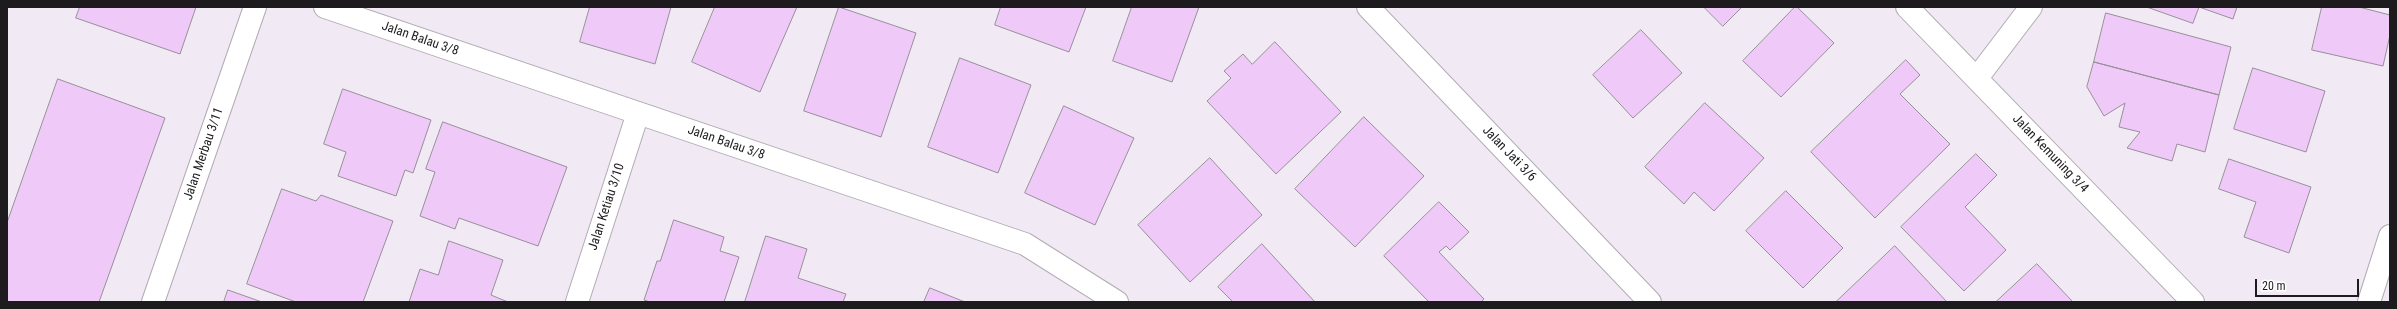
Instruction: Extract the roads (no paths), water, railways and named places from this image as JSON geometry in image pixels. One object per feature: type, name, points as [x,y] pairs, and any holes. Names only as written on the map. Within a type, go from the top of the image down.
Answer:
[{"type":"street","name":"Jalan Merbau 3/11","points":[[153,302],[255,7]]},
{"type":"street","name":"Jalan Balau 3/8","points":[[325,7],[1025,244],[1117,302]]},
{"type":"street","name":"Jalan Jati 3/6","points":[[1368,7],[1650,302]]},
{"type":"street","name":"Jalan Kemuning 3/4","points":[[1907,7],[2193,302]]},
{"type":"street","points":[[1977,78],[2031,7]]},
{"type":"street","name":"Jalan Ketiau 3/10","points":[[576,302],[638,113]]},
{"type":"street","points":[[2370,302],[2390,236]]}]
